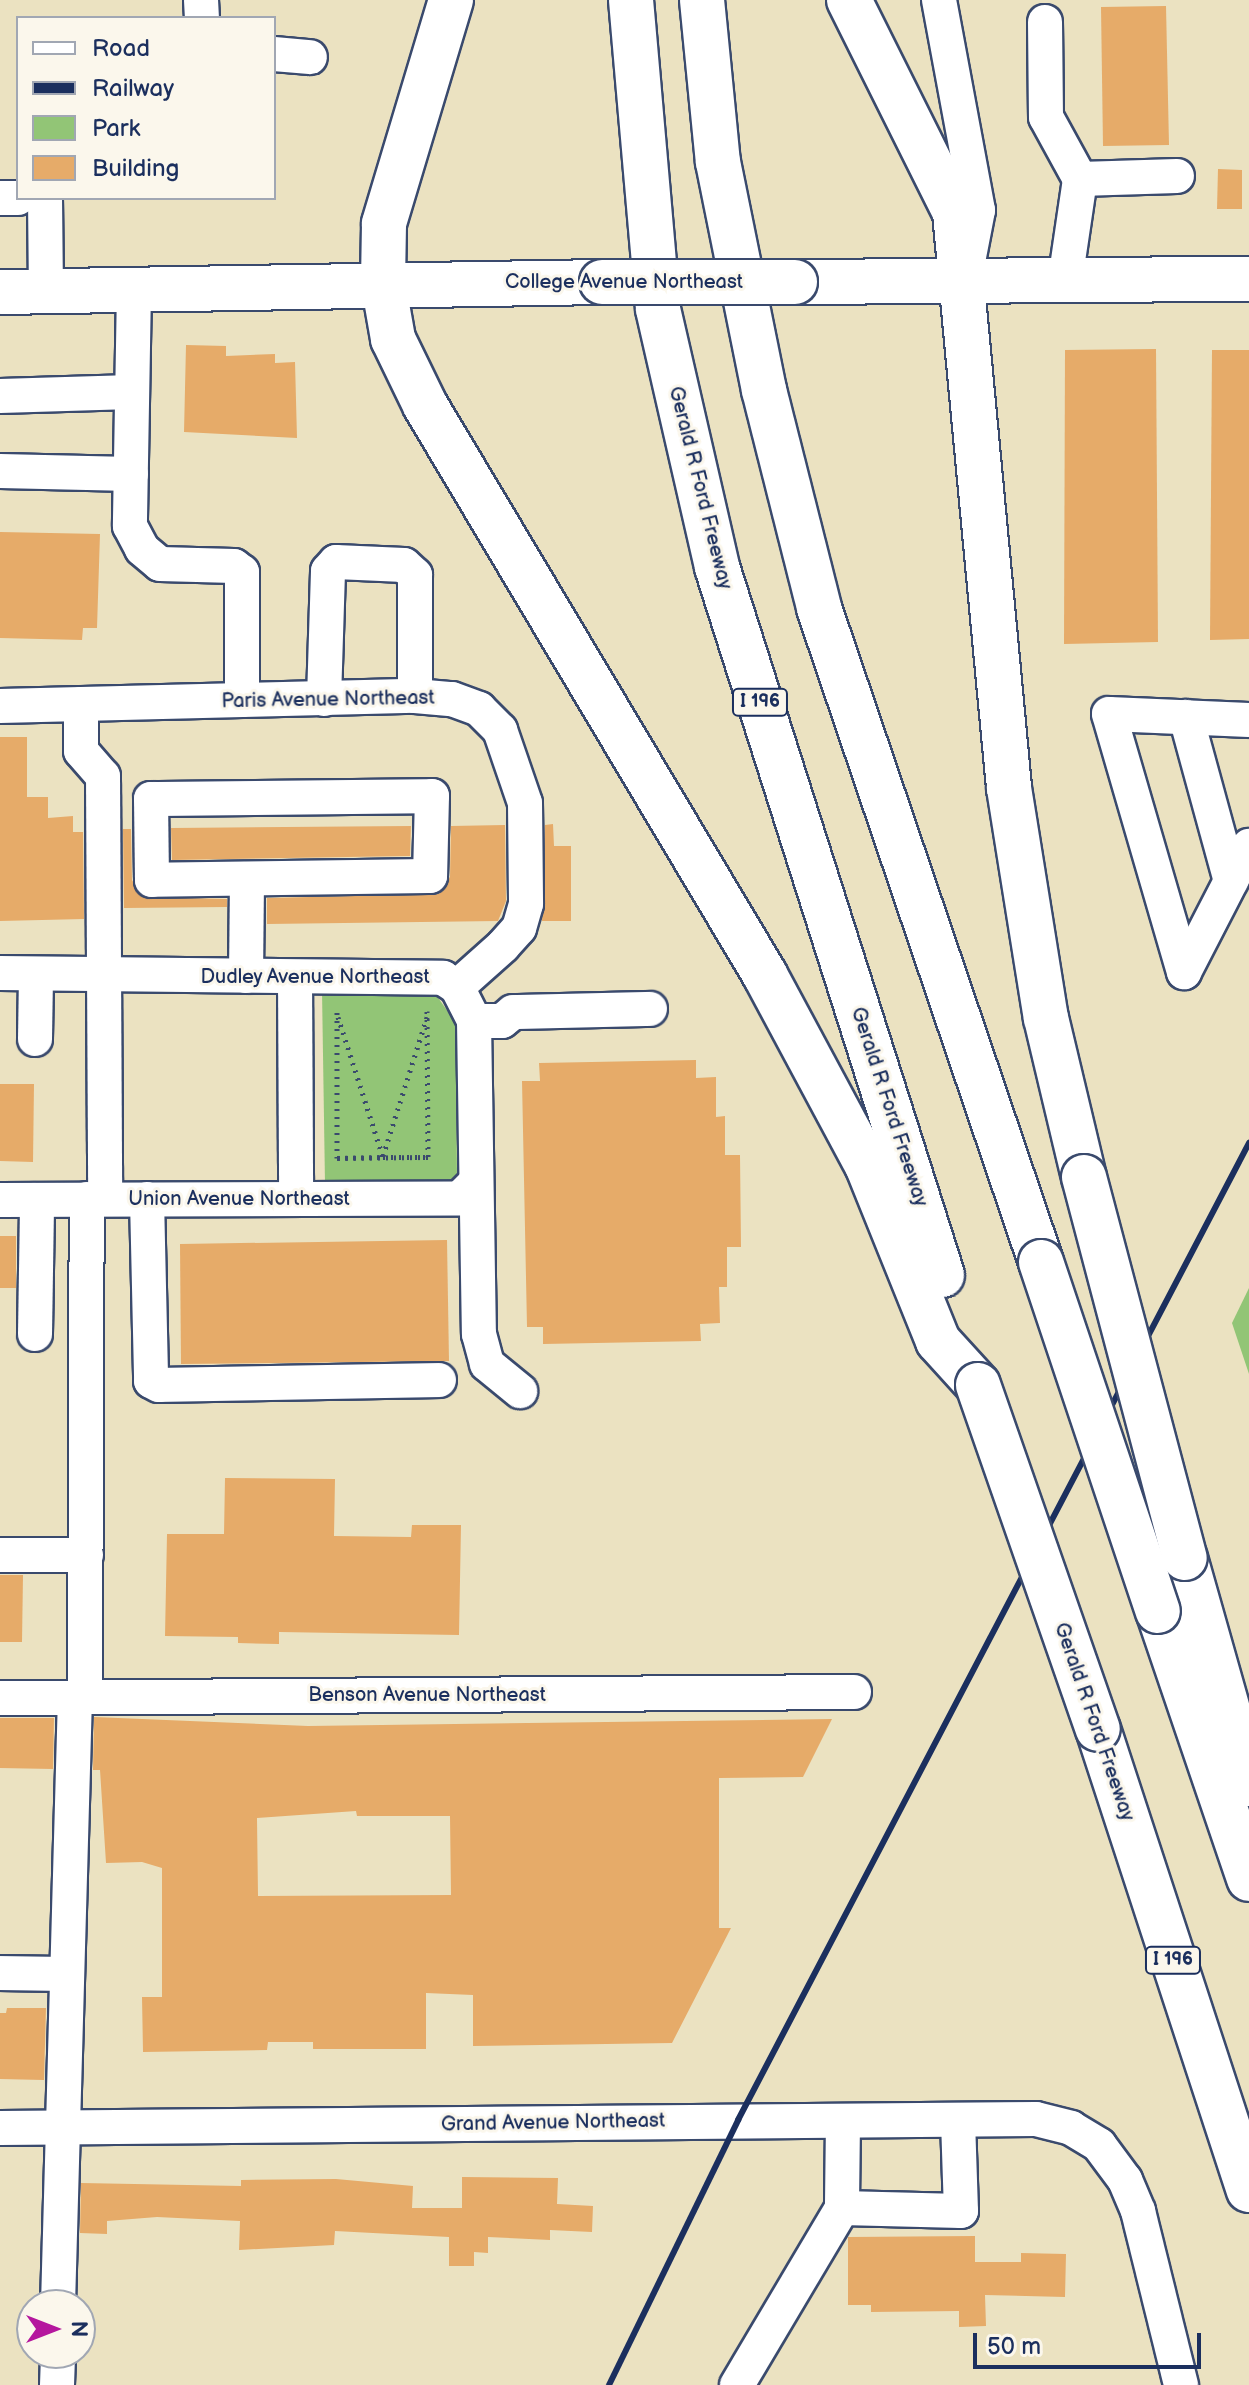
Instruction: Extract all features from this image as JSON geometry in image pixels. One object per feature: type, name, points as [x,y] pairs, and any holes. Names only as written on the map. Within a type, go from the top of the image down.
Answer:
[{"type":"main road","points":[[451,0],[384,224],[383,282],[393,339],[425,405],[765,975],[867,1165],[938,1341],[978,1385]]},
{"type":"main road","name":"Gerald R Ford Freeway","points":[[631,0],[658,309],[717,567],[978,1385],[1098,1729],[1249,2190]]},
{"type":"main road","points":[[702,0],[718,162],[764,390],[819,608],[1249,1879]]},
{"type":"main road","points":[[849,0],[955,213],[1009,788],[1046,1018],[1084,1177],[1185,1558],[1249,1784]]},
{"type":"main road","name":"College Avenue Northeast","points":[[0,292],[383,282],[1249,279]]},
{"type":"street","points":[[939,0],[978,210],[976,241],[961,281]]},
{"type":"street","points":[[1045,22],[1046,117],[1080,179],[1065,281]]},
{"type":"street","points":[[276,54],[310,57]]},
{"type":"street","points":[[1080,179],[1177,176]]},
{"type":"street","points":[[45,200],[46,291]]},
{"type":"street","points":[[134,289],[130,526],[149,557],[167,565],[234,566],[242,572],[242,700]]},
{"type":"street","points":[[0,396],[132,392]]},
{"type":"street","points":[[0,471],[131,474]]},
{"type":"street","points":[[324,699],[328,571],[336,562],[404,565],[415,575],[415,696]]},
{"type":"street","name":"Paris Avenue Northeast","points":[[0,706],[415,696],[452,699],[479,709],[500,730],[525,803],[526,904],[519,928],[457,987]]},
{"type":"street","points":[[58,2289],[66,1974],[86,1555],[102,976],[103,776],[81,751],[81,704]]},
{"type":"street","points":[[1249,720],[1109,714],[1184,972],[1249,846]]},
{"type":"street","points":[[1186,717],[1231,881]]},
{"type":"street","points":[[432,796],[430,876],[247,879],[152,880],[151,799],[432,796]]},
{"type":"street","points":[[246,976],[247,879]]},
{"type":"street","name":"Dudley Avenue Northeast","points":[[0,973],[36,976],[443,978],[457,987],[474,1021]]},
{"type":"street","points":[[35,1039],[36,976]]},
{"type":"street","points":[[295,977],[296,1198]]},
{"type":"street","points":[[520,1391],[487,1364],[479,1334],[473,1185],[474,1021],[502,1021],[513,1012],[650,1009]]},
{"type":"street","name":"Union Avenue Northeast","points":[[0,1200],[460,1198],[473,1185]]},
{"type":"street","points":[[147,1199],[151,1381],[159,1385],[439,1380]]},
{"type":"street","points":[[35,1334],[37,1200]]},
{"type":"street","points":[[0,1555],[86,1555]]},
{"type":"street","name":"Benson Avenue Northeast","points":[[0,1698],[854,1692]]},
{"type":"street","points":[[0,1973],[66,1974]]},
{"type":"street","name":"Grand Avenue Northeast","points":[[0,2128],[1036,2119],[1071,2128],[1099,2145],[1125,2180],[1138,2211],[1181,2385]]},
{"type":"street","points":[[737,2385],[842,2208],[843,2121]]},
{"type":"street","points":[[842,2208],[961,2211],[958,2121]]},
{"type":"path","points":[[336,1009],[351,1010]]},
{"type":"path","points":[[336,1009],[383,1157]]},
{"type":"path","points":[[336,1009],[337,1158],[428,1157]]},
{"type":"path","points":[[413,1011],[429,1011]]},
{"type":"path","points":[[383,1157],[429,1011]]},
{"type":"path","points":[[428,1157],[429,1011]]},
{"type":"path","points":[[352,1158],[428,1157]]},
{"type":"green space","points":[[322,990],[434,992],[456,1023],[457,1182],[325,1183]]},
{"type":"green space","points":[[1249,1288],[1249,1374],[1232,1323]]},
{"type":"building","points":[[1166,6],[1169,145],[1103,146],[1101,7]]},
{"type":"building","points":[[1218,169],[1242,170],[1242,209],[1217,209]]},
{"type":"building","points":[[186,345],[226,346],[226,356],[275,354],[275,363],[295,362],[297,438],[184,432]]},
{"type":"building","points":[[1156,349],[1158,642],[1064,644],[1065,350]]},
{"type":"building","points":[[1212,350],[1249,350],[1249,639],[1210,640]]},
{"type":"building","points":[[0,532],[100,534],[97,628],[83,628],[82,640],[0,638]]},
{"type":"building","points":[[0,737],[27,737],[27,797],[48,797],[48,818],[73,816],[73,832],[83,832],[84,919],[0,921]]},
{"type":"building","points":[[553,824],[554,846],[571,846],[571,921],[542,921],[545,825]]},
{"type":"building","points":[[505,825],[506,901],[498,921],[267,924],[267,898],[439,894],[450,877],[451,826]]},
{"type":"building","points":[[411,826],[410,856],[172,860],[171,828]]},
{"type":"building","points":[[123,829],[131,829],[132,880],[142,897],[227,899],[227,907],[124,908]]},
{"type":"building","points":[[696,1060],[696,1078],[716,1077],[716,1117],[725,1116],[725,1155],[740,1155],[741,1247],[727,1247],[727,1287],[719,1287],[720,1323],[700,1324],[701,1341],[543,1344],[543,1327],[527,1327],[522,1081],[540,1081],[539,1063]]},
{"type":"building","points":[[0,1084],[34,1084],[33,1162],[0,1161]]},
{"type":"building","points":[[0,1236],[16,1236],[16,1288],[0,1288]]},
{"type":"building","points":[[447,1240],[449,1361],[181,1364],[180,1244]]},
{"type":"building","points":[[225,1478],[335,1479],[334,1536],[411,1537],[412,1525],[461,1525],[459,1635],[279,1632],[279,1644],[238,1643],[238,1637],[165,1636],[167,1534],[224,1534]]},
{"type":"building","points":[[0,1575],[23,1575],[22,1642],[0,1642]]},
{"type":"building","points":[[94,1717],[308,1726],[832,1719],[803,1777],[719,1778],[719,1928],[731,1928],[672,2043],[473,2046],[473,1995],[426,1993],[426,2049],[313,2049],[313,2042],[268,2042],[267,2050],[143,2052],[142,1997],[162,1997],[162,1868],[142,1862],[106,1863],[100,1770],[93,1770]],"holes":[[[356,1811],[357,1816],[450,1816],[451,1895],[258,1896],[257,1818]]]},
{"type":"building","points":[[0,1718],[54,1718],[53,1769],[0,1768]]},
{"type":"building","points":[[7,2008],[46,2008],[44,2080],[0,2079],[0,2013],[6,2013]]},
{"type":"building","points":[[462,2177],[558,2178],[557,2204],[593,2206],[592,2232],[550,2230],[550,2240],[488,2237],[488,2253],[474,2252],[474,2266],[449,2266],[449,2237],[335,2231],[334,2245],[239,2250],[240,2221],[157,2217],[107,2221],[107,2234],[80,2233],[81,2183],[241,2186],[241,2180],[336,2179],[413,2186],[412,2208],[462,2208]]},
{"type":"building","points":[[975,2236],[975,2262],[1021,2262],[1021,2253],[1066,2254],[1065,2297],[985,2295],[986,2326],[959,2327],[959,2311],[871,2312],[871,2305],[848,2305],[848,2237]]},
{"type":"railway","points":[[609,2385],[738,2120],[1249,1143]]}]
